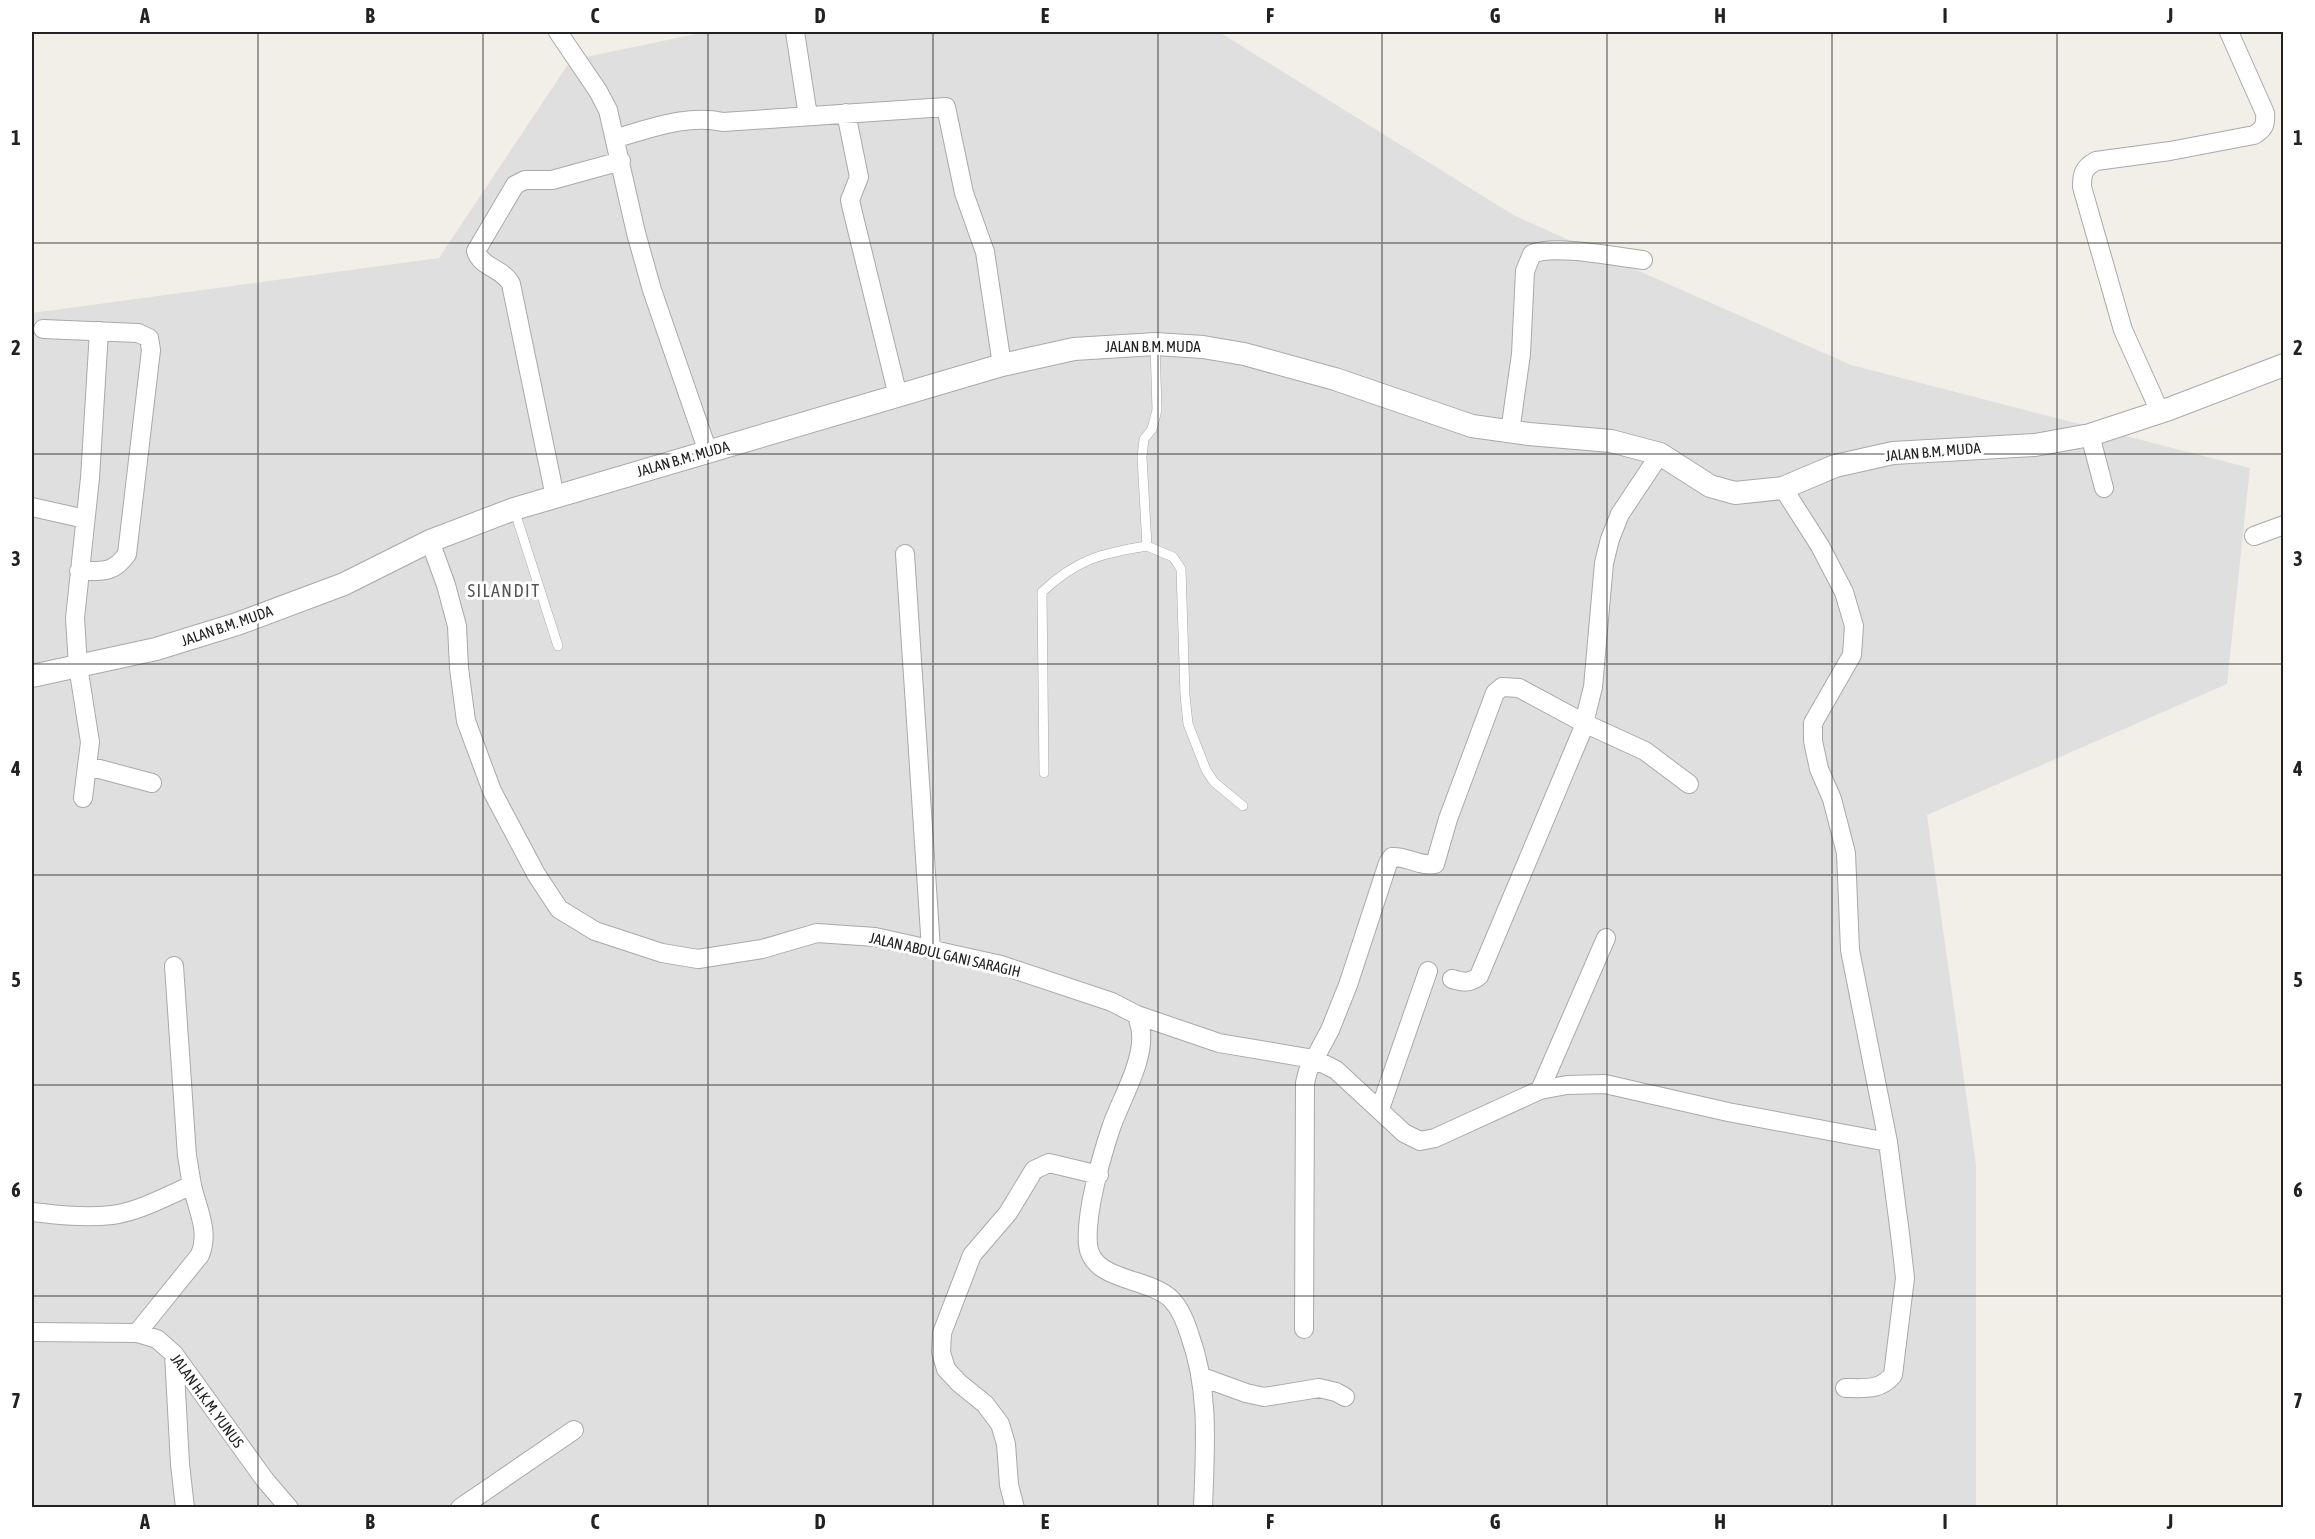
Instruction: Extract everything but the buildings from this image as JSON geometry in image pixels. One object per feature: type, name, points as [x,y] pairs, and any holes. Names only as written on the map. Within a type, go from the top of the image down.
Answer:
[{"type":"street","points":[[795,32],[808,116]]},
{"type":"street","points":[[2160,412],[2123,330],[2082,187],[2082,174],[2087,166],[2096,161],[2170,151],[2254,135],[2261,131],[2266,123],[2265,113],[2229,32]]},
{"type":"street","points":[[560,33],[608,110],[636,233],[652,290],[708,452]]},
{"type":"street","points":[[616,138],[704,118],[723,122],[939,107],[947,109],[964,194],[985,252],[1002,365]]},
{"type":"street","points":[[846,113],[859,177],[850,200],[898,396]]},
{"type":"street","points":[[555,497],[511,284],[507,277],[479,258],[476,251],[513,187],[518,183],[525,180],[552,180],[621,161]]},
{"type":"street","points":[[1510,432],[1521,354],[1526,271],[1532,254],[1540,250],[1643,260]]},
{"type":"street","points":[[44,329],[138,333],[149,338],[151,350],[127,554],[119,566],[107,571],[79,571]]},
{"type":"street","points":[[83,798],[90,736],[78,666],[75,618],[99,331]]},
{"type":"street","name":"JALAN B.M. MUDA","points":[[32,676],[156,649],[237,624],[344,584],[430,541],[514,509],[1002,365],[1074,349],[1155,344],[1203,346],[1244,354],[1335,379],[1472,426],[1510,432],[1611,441],[1659,454],[1710,486],[1735,493],[1783,488],[1835,466],[1893,453],[2035,445],[2090,435],[2160,412],[2283,365]]},
{"type":"street","points":[[2090,435],[2104,488]]},
{"type":"street","points":[[1452,979],[1464,983],[1472,982],[1479,976],[1584,723],[1593,687],[1604,563],[1610,539],[1620,514],[1659,454]]},
{"type":"street","points":[[1783,488],[1820,546],[1844,592],[1854,626],[1852,655],[1813,723],[1813,741],[1819,769],[1832,799],[1846,853],[1850,950],[1888,1142],[1905,1278],[1893,1375],[1886,1384],[1875,1388],[1845,1388]]},
{"type":"street","points":[[32,507],[85,519]]},
{"type":"street","points":[[2254,536],[2283,525]]},
{"type":"street","name":"JALAN ABDUL GANI SARAGIH","points":[[430,541],[446,585],[457,626],[466,721],[492,791],[536,874],[559,909],[595,931],[662,953],[698,959],[762,949],[817,933],[875,937],[1001,965],[1112,1002],[1137,1015],[1219,1043],[1314,1059],[1336,1070],[1404,1133],[1420,1141],[1435,1138],[1540,1090]]},
{"type":"street","points":[[905,554],[931,949]]},
{"type":"street","points":[[1304,1329],[1305,1083],[1308,1071],[1330,1030],[1348,986],[1392,856],[1401,856],[1428,866],[1435,864],[1448,819],[1495,693],[1502,687],[1519,688],[1584,723],[1646,751],[1689,784]]},
{"type":"street","points":[[88,766],[152,783]]},
{"type":"street","points":[[1540,1090],[1606,938]]},
{"type":"street","points":[[137,1333],[200,1255],[205,1244],[187,1156],[174,966]]},
{"type":"street","points":[[1380,1109],[1428,971]]},
{"type":"street","points":[[1137,1015],[1142,1034],[1137,1059],[1111,1128],[1089,1217],[1088,1244],[1095,1263],[1103,1269],[1155,1288],[1171,1299],[1184,1319],[1202,1377],[1205,1427],[1203,1508]]},
{"type":"street","points":[[1540,1090],[1567,1085],[1605,1084],[1728,1112],[1888,1142]]},
{"type":"street","points":[[1015,1508],[1009,1485],[1006,1444],[1000,1424],[985,1404],[959,1383],[946,1368],[941,1352],[942,1333],[972,1255],[1008,1213],[1034,1170],[1049,1163],[1099,1175]]},
{"type":"street","points":[[32,1212],[75,1216],[114,1215],[150,1204],[192,1185]]},
{"type":"street","name":"JALAN H.K.M. YUNUS","points":[[32,1332],[137,1333],[157,1340],[174,1354],[265,1480],[289,1508]]},
{"type":"street","points":[[174,1354],[180,1464],[185,1508]]},
{"type":"street","points":[[1202,1377],[1264,1397],[1319,1388],[1336,1392],[1345,1398]]},
{"type":"street","points":[[460,1508],[574,1430]]},
{"type":"lane","points":[[1147,546],[1142,457],[1144,439],[1152,429],[1157,410],[1155,344]]},
{"type":"lane","points":[[514,509],[558,646]]},
{"type":"lane","points":[[1044,773],[1042,592],[1060,574],[1088,558],[1147,546],[1173,557],[1181,569],[1188,724],[1206,770],[1214,782],[1244,806]]},
{"type":"shaded area","points":[[706,32],[1219,32],[1515,216],[1851,365],[2250,468],[2227,684],[1927,815],[1976,1165],[1976,1507],[32,1507],[32,313],[439,258],[571,60]]},
{"type":"district","name":"SILANDIT","points":[[504,591]]}]
